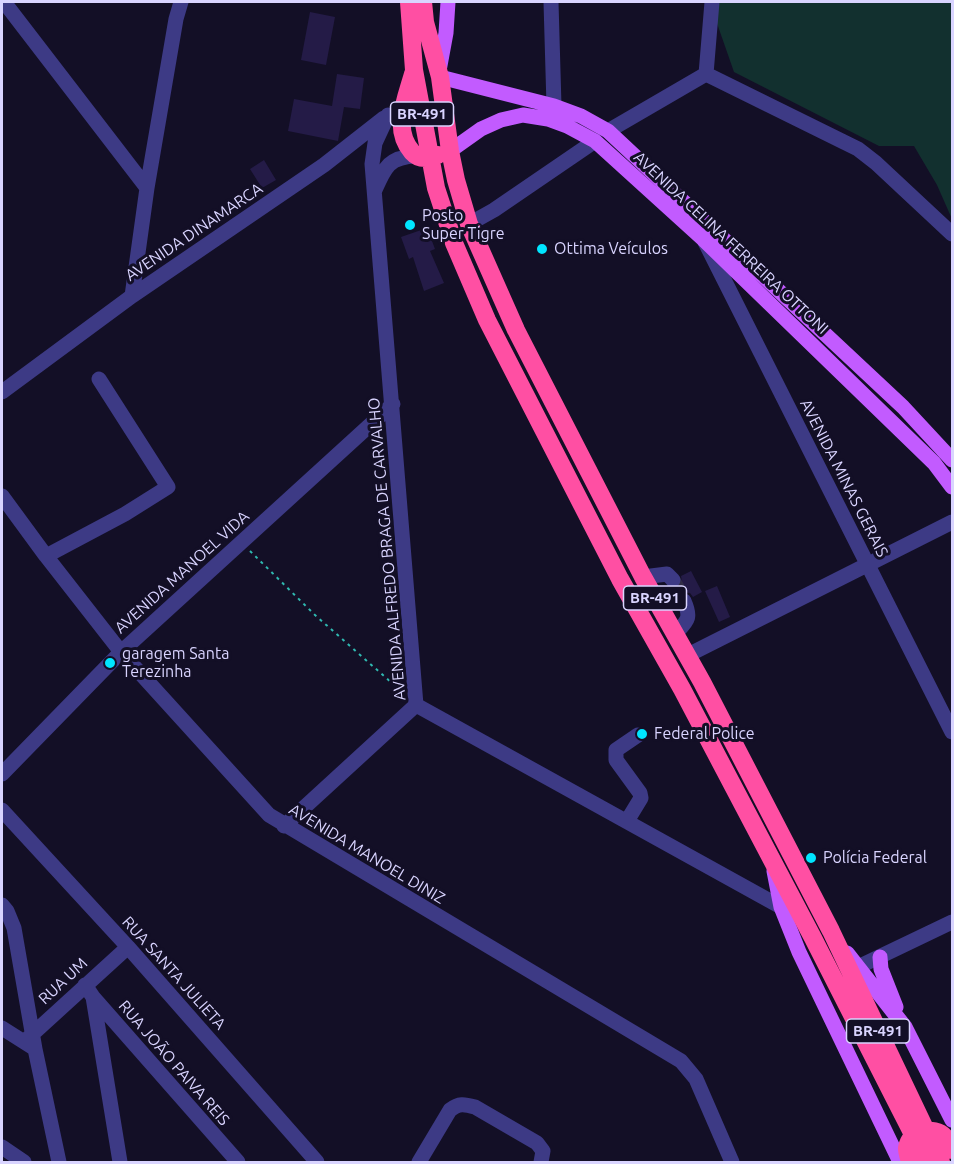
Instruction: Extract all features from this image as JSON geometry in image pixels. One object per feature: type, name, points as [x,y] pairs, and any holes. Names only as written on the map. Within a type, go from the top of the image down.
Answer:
[{"type":"highway","name":"BR-491","points":[[409,2],[423,157],[454,243],[487,320],[604,550],[682,689],[772,862],[920,1133],[941,1162]]},
{"type":"highway","name":"BR-491","points":[[423,2],[425,22],[439,74],[450,151],[469,224],[516,330],[643,577],[688,655],[831,932],[920,1133],[927,1162]]},
{"type":"highway","points":[[414,70],[404,100],[402,131],[410,150],[423,157],[450,151]]},
{"type":"highway","points":[[910,1162],[907,1149],[909,1142],[920,1133],[940,1133],[946,1138],[952,1150]]},
{"type":"main road","points":[[439,74],[446,33],[448,2]]},
{"type":"main road","name":"AVENIDA CELINA FERREIRA OTTONI","points":[[439,74],[554,106],[581,116],[609,131],[903,406],[952,460]]},
{"type":"main road","name":"AVENIDA CELINA FERREIRA OTTONI","points":[[450,151],[481,129],[501,120],[522,115],[548,119],[595,141],[703,239],[934,463],[952,487]]},
{"type":"main road","points":[[772,862],[782,907],[799,952],[900,1162]]},
{"type":"main road","points":[[831,932],[905,1027]]},
{"type":"main road","points":[[880,957],[885,981],[905,1027],[952,1120]]},
{"type":"street","points":[[4,2],[147,188]]},
{"type":"street","points":[[132,296],[147,188],[176,19],[181,2]]},
{"type":"street","points":[[551,2],[554,106]]},
{"type":"street","points":[[706,74],[712,2]]},
{"type":"street","points":[[609,131],[706,74]]},
{"type":"street","points":[[706,74],[858,149],[952,234]]},
{"type":"street","name":"AVENIDA DINAMARCA","points":[[2,392],[132,296],[324,165],[404,100]]},
{"type":"street","name":"AVENIDA ALFREDO BRAGA DE CARVALHO","points":[[388,115],[379,134],[372,164],[416,705],[782,907]]},
{"type":"street","points":[[469,224],[494,210],[595,141]]},
{"type":"street","points":[[375,190],[389,164],[403,156],[423,157]]},
{"type":"street","name":"AVENIDA MINAS GERAIS","points":[[703,239],[952,732]]},
{"type":"street","points":[[46,556],[125,514],[168,487],[99,379]]},
{"type":"street","name":"AVENIDA MANOEL VIDA","points":[[2,774],[121,652],[393,404]]},
{"type":"street","name":"AVENIDA MANOEL DINIZ","points":[[2,496],[121,652],[256,804],[284,826],[681,1061],[696,1079],[732,1162]]},
{"type":"street","points":[[688,655],[952,522]]},
{"type":"street","points":[[643,577],[667,574],[673,580]]},
{"type":"street","points":[[675,634],[688,619],[689,612],[684,602]]},
{"type":"street","points":[[284,826],[416,705]]},
{"type":"street","points":[[627,821],[640,798],[640,793],[616,760],[615,755],[616,750],[638,735]]},
{"type":"street","name":"RUA SANTA JULIETA","points":[[2,810],[128,947],[317,1162]]},
{"type":"street","points":[[2,905],[14,928],[30,1042],[59,1162]]},
{"type":"street","points":[[858,967],[952,922]]},
{"type":"street","name":"RUA UM","points":[[30,1042],[89,991],[128,947]]},
{"type":"street","points":[[89,991],[120,1162]]},
{"type":"street","name":"RUA JOÃO PAIVA REIS","points":[[89,991],[238,1162]]},
{"type":"street","points":[[2,1028],[30,1042]]},
{"type":"street","points":[[419,1162],[450,1110],[457,1105],[465,1104],[475,1107],[537,1143],[543,1150],[541,1162]]},
{"type":"street","points":[[2,1147],[24,1162]]},
{"type":"path","points":[[242,543],[315,615],[416,705]]},
{"type":"green space","points":[[715,2],[952,2],[952,219],[937,185],[914,146],[879,146],[734,72],[712,9]]},
{"type":"building","points":[[310,12],[335,17],[326,65],[301,60]]},
{"type":"building","points":[[337,74],[364,78],[360,109],[344,107],[338,141],[288,131],[294,99],[332,106]]},
{"type":"building","points":[[264,160],[276,180],[262,188],[250,169]]},
{"type":"building","points":[[427,228],[435,249],[430,251],[444,283],[424,291],[413,257],[409,259],[401,237]]},
{"type":"building","points":[[691,571],[702,592],[693,597],[690,593],[681,592],[675,598],[670,589],[679,587],[682,582],[681,576]]},
{"type":"building","points":[[717,586],[730,617],[719,622],[705,591]]},
{"type":"tunnel","points":[[673,580],[684,601]]},
{"type":"place","name":"Posto Super Tigre","points":[[410,225]]},
{"type":"place","name":"Ottima Veículos","points":[[542,249]]},
{"type":"place","name":"garagem Santa Terezinha","points":[[110,663]]},
{"type":"place","name":"Federal Police","points":[[642,734]]},
{"type":"place","name":"Polícia Federal","points":[[811,858]]}]
